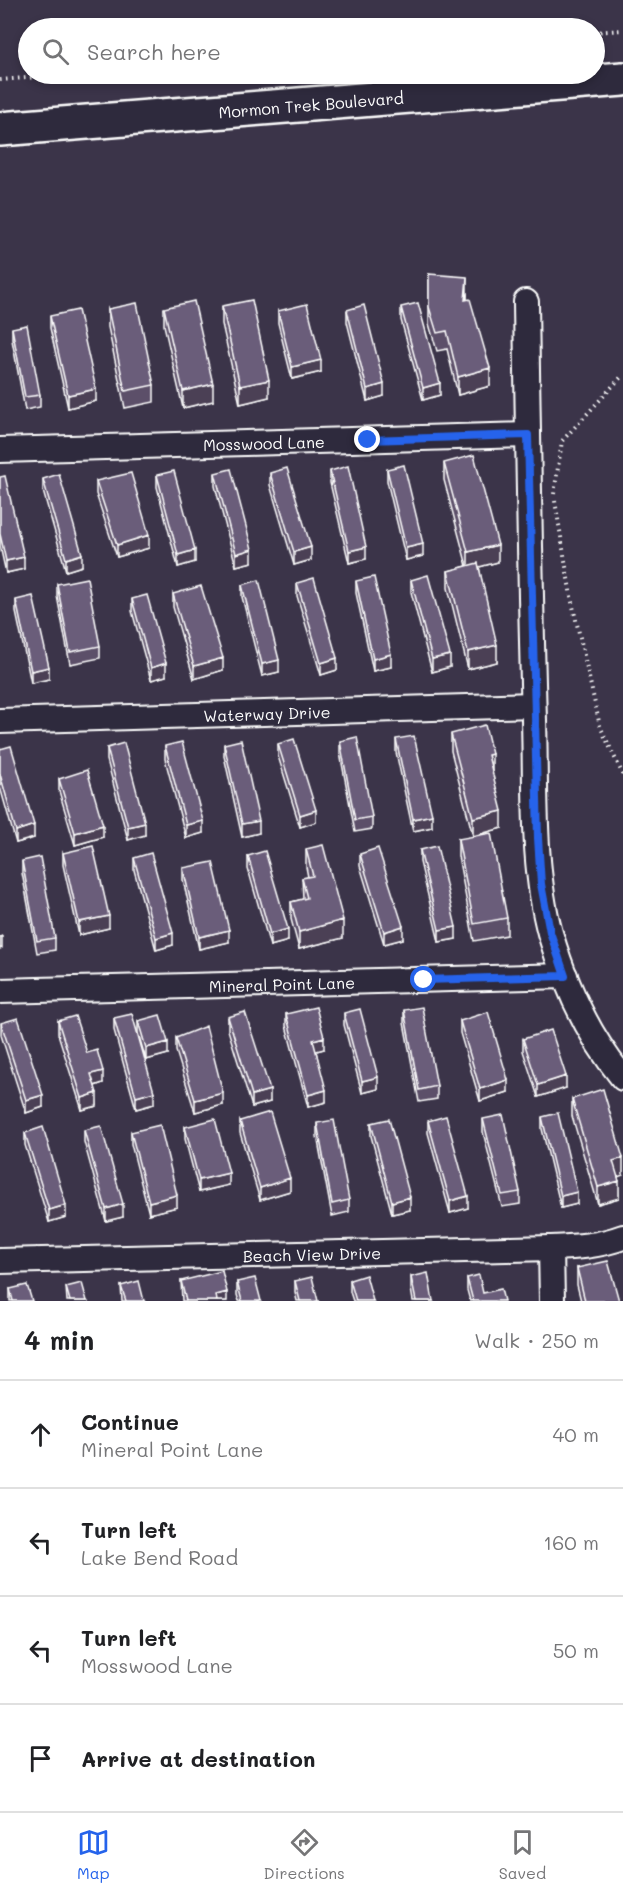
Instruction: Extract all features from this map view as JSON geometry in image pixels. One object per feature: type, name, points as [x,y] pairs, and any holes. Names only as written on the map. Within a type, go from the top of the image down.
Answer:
[{"type":"main road","name":"Mormon Trek Boulevard","points":[[605,80],[623,79]]},
{"type":"main road","name":"Mormon Trek Boulevard","points":[[0,129],[561,84]]},
{"type":"street","points":[[526,302],[533,705],[541,884],[550,932],[565,976],[592,1032],[623,1078]]},
{"type":"street","name":"Mosswood Lane","points":[[0,450],[528,435]]},
{"type":"street","name":"Waterway Drive","points":[[0,722],[533,705]]},
{"type":"street","name":"Mineral Point Lane","points":[[0,991],[565,976]]},
{"type":"street","name":"Beach View Drive","points":[[0,1261],[551,1248],[584,1246],[623,1237]]},
{"type":"street","points":[[551,1248],[552,1301]]},
{"type":"path","points":[[605,31],[623,30]]},
{"type":"path","points":[[0,80],[18,79]]},
{"type":"path","points":[[623,375],[562,441],[554,496],[572,602],[600,726],[623,775]]},
{"type":"building","points":[[429,274],[467,277],[465,300],[470,299],[490,368],[458,377],[447,331],[437,333],[429,307]]},
{"type":"building","points":[[252,300],[269,380],[240,386],[222,306]]},
{"type":"building","points":[[194,301],[213,384],[183,391],[164,308]]},
{"type":"building","points":[[137,303],[154,385],[125,391],[108,309]]},
{"type":"building","points":[[418,303],[440,383],[423,388],[401,307]]},
{"type":"building","points":[[307,304],[321,360],[292,367],[278,311]]},
{"type":"building","points":[[364,305],[384,384],[367,389],[347,310]]},
{"type":"building","points":[[78,310],[96,389],[68,395],[50,316]]},
{"type":"building","points":[[27,325],[40,395],[25,397],[12,328]]},
{"type":"building","points":[[474,455],[498,545],[468,552],[444,463]]},
{"type":"building","points":[[404,465],[423,544],[406,548],[387,469]]},
{"type":"building","points":[[348,466],[366,547],[349,551],[330,471]]},
{"type":"building","points":[[287,468],[311,547],[294,552],[270,473]]},
{"type":"building","points":[[231,469],[252,549],[236,554],[215,473]]},
{"type":"building","points":[[174,471],[195,550],[178,555],[157,475]]},
{"type":"building","points":[[131,473],[149,535],[117,545],[96,481]]},
{"type":"building","points":[[59,474],[82,554],[66,559],[43,479]]},
{"type":"building","points":[[5,476],[24,557],[6,561],[0,534],[0,477]]},
{"type":"building","points":[[478,563],[497,645],[468,652],[448,571]]},
{"type":"building","points":[[428,575],[450,655],[432,659],[411,580]]},
{"type":"building","points":[[374,577],[391,654],[373,659],[356,581]]},
{"type":"building","points":[[87,578],[100,646],[70,652],[57,584]]},
{"type":"building","points":[[314,578],[337,658],[321,663],[297,583]]},
{"type":"building","points":[[259,580],[279,660],[262,664],[242,585]]},
{"type":"building","points":[[201,586],[223,658],[194,666],[173,594]]},
{"type":"building","points":[[147,595],[166,663],[151,668],[132,599]]},
{"type":"building","points":[[33,596],[49,667],[31,671],[16,600]]},
{"type":"building","points":[[485,725],[492,754],[488,755],[502,811],[473,818],[451,734]]},
{"type":"building","points":[[414,736],[432,815],[413,819],[396,739]]},
{"type":"building","points":[[357,737],[372,817],[355,820],[340,741]]},
{"type":"building","points":[[294,739],[316,810],[300,815],[278,744]]},
{"type":"building","points":[[241,740],[259,821],[242,824],[224,744]]},
{"type":"building","points":[[182,742],[203,821],[186,825],[165,746]]},
{"type":"building","points":[[124,743],[145,823],[128,827],[107,748]]},
{"type":"building","points":[[11,746],[34,825],[16,831],[0,774],[0,749]]},
{"type":"building","points":[[87,770],[103,825],[75,833],[59,779]]},
{"type":"building","points":[[491,833],[507,918],[474,924],[458,839]]},
{"type":"building","points":[[323,845],[343,920],[299,932],[291,902],[307,898],[302,878],[313,876],[306,849]]},
{"type":"building","points":[[93,846],[109,916],[79,922],[63,853]]},
{"type":"building","points":[[437,846],[456,927],[439,930],[420,850]]},
{"type":"building","points":[[378,848],[403,926],[384,932],[360,854]]},
{"type":"building","points":[[265,851],[288,929],[270,934],[248,856]]},
{"type":"building","points":[[151,853],[173,933],[156,938],[134,858]]},
{"type":"building","points":[[40,857],[55,938],[37,941],[22,861]]},
{"type":"building","points":[[213,862],[229,930],[199,937],[183,868]]},
{"type":"building","points":[[316,1007],[324,1037],[313,1040],[326,1090],[308,1095],[286,1014]]},
{"type":"building","points":[[422,1007],[437,1086],[419,1090],[404,1010]]},
{"type":"building","points":[[360,1009],[378,1077],[362,1081],[344,1013]]},
{"type":"building","points":[[245,1012],[270,1090],[252,1095],[228,1017]]},
{"type":"building","points":[[488,1012],[508,1080],[480,1089],[460,1021]]},
{"type":"building","points":[[132,1014],[154,1092],[136,1097],[114,1018]]},
{"type":"building","points":[[160,1015],[168,1042],[146,1048],[138,1021]]},
{"type":"building","points":[[75,1016],[87,1053],[97,1050],[103,1071],[91,1074],[97,1093],[82,1098],[58,1021]]},
{"type":"building","points":[[18,1018],[43,1095],[26,1100],[1,1023]]},
{"type":"building","points":[[206,1026],[223,1093],[195,1100],[176,1038]]},
{"type":"building","points":[[551,1030],[566,1076],[538,1085],[523,1039]]},
{"type":"building","points":[[603,1089],[623,1158],[613,1161],[619,1181],[598,1187],[572,1099]]},
{"type":"building","points":[[270,1112],[290,1178],[260,1188],[240,1121]]},
{"type":"building","points":[[558,1113],[577,1192],[561,1196],[542,1117]]},
{"type":"building","points":[[503,1115],[520,1192],[502,1195],[483,1119]]},
{"type":"building","points":[[446,1116],[468,1196],[450,1201],[428,1121]]},
{"type":"building","points":[[215,1119],[229,1173],[199,1180],[185,1127]]},
{"type":"building","points":[[389,1119],[410,1197],[392,1202],[371,1123]]},
{"type":"building","points":[[334,1120],[349,1200],[332,1204],[317,1123]]},
{"type":"building","points":[[160,1125],[177,1195],[149,1202],[131,1132]]},
{"type":"building","points":[[101,1126],[123,1204],[106,1209],[84,1130]]},
{"type":"building","points":[[43,1127],[66,1205],[49,1210],[25,1133]]},
{"type":"building","points":[[608,1261],[619,1301],[585,1301],[577,1268]]},
{"type":"building","points":[[222,1271],[227,1292],[216,1295],[217,1301],[186,1301],[181,1281]]},
{"type":"building","points":[[428,1273],[433,1301],[416,1301],[411,1277]]},
{"type":"building","points":[[366,1275],[373,1301],[356,1301],[350,1280]]},
{"type":"building","points":[[479,1275],[483,1293],[501,1289],[504,1301],[473,1301],[467,1278]]},
{"type":"building","points":[[312,1277],[318,1301],[300,1301],[295,1281]]},
{"type":"building","points":[[255,1278],[261,1301],[242,1301],[237,1282]]},
{"type":"building","points":[[139,1281],[144,1301],[126,1301],[121,1286]]},
{"type":"building","points":[[82,1283],[87,1301],[70,1301],[66,1287]]},
{"type":"building","points":[[27,1285],[32,1301],[13,1301],[10,1289]]},
{"type":"route","points":[[368,440],[528,435],[533,705],[541,884],[550,932],[565,976],[424,980]]}]
